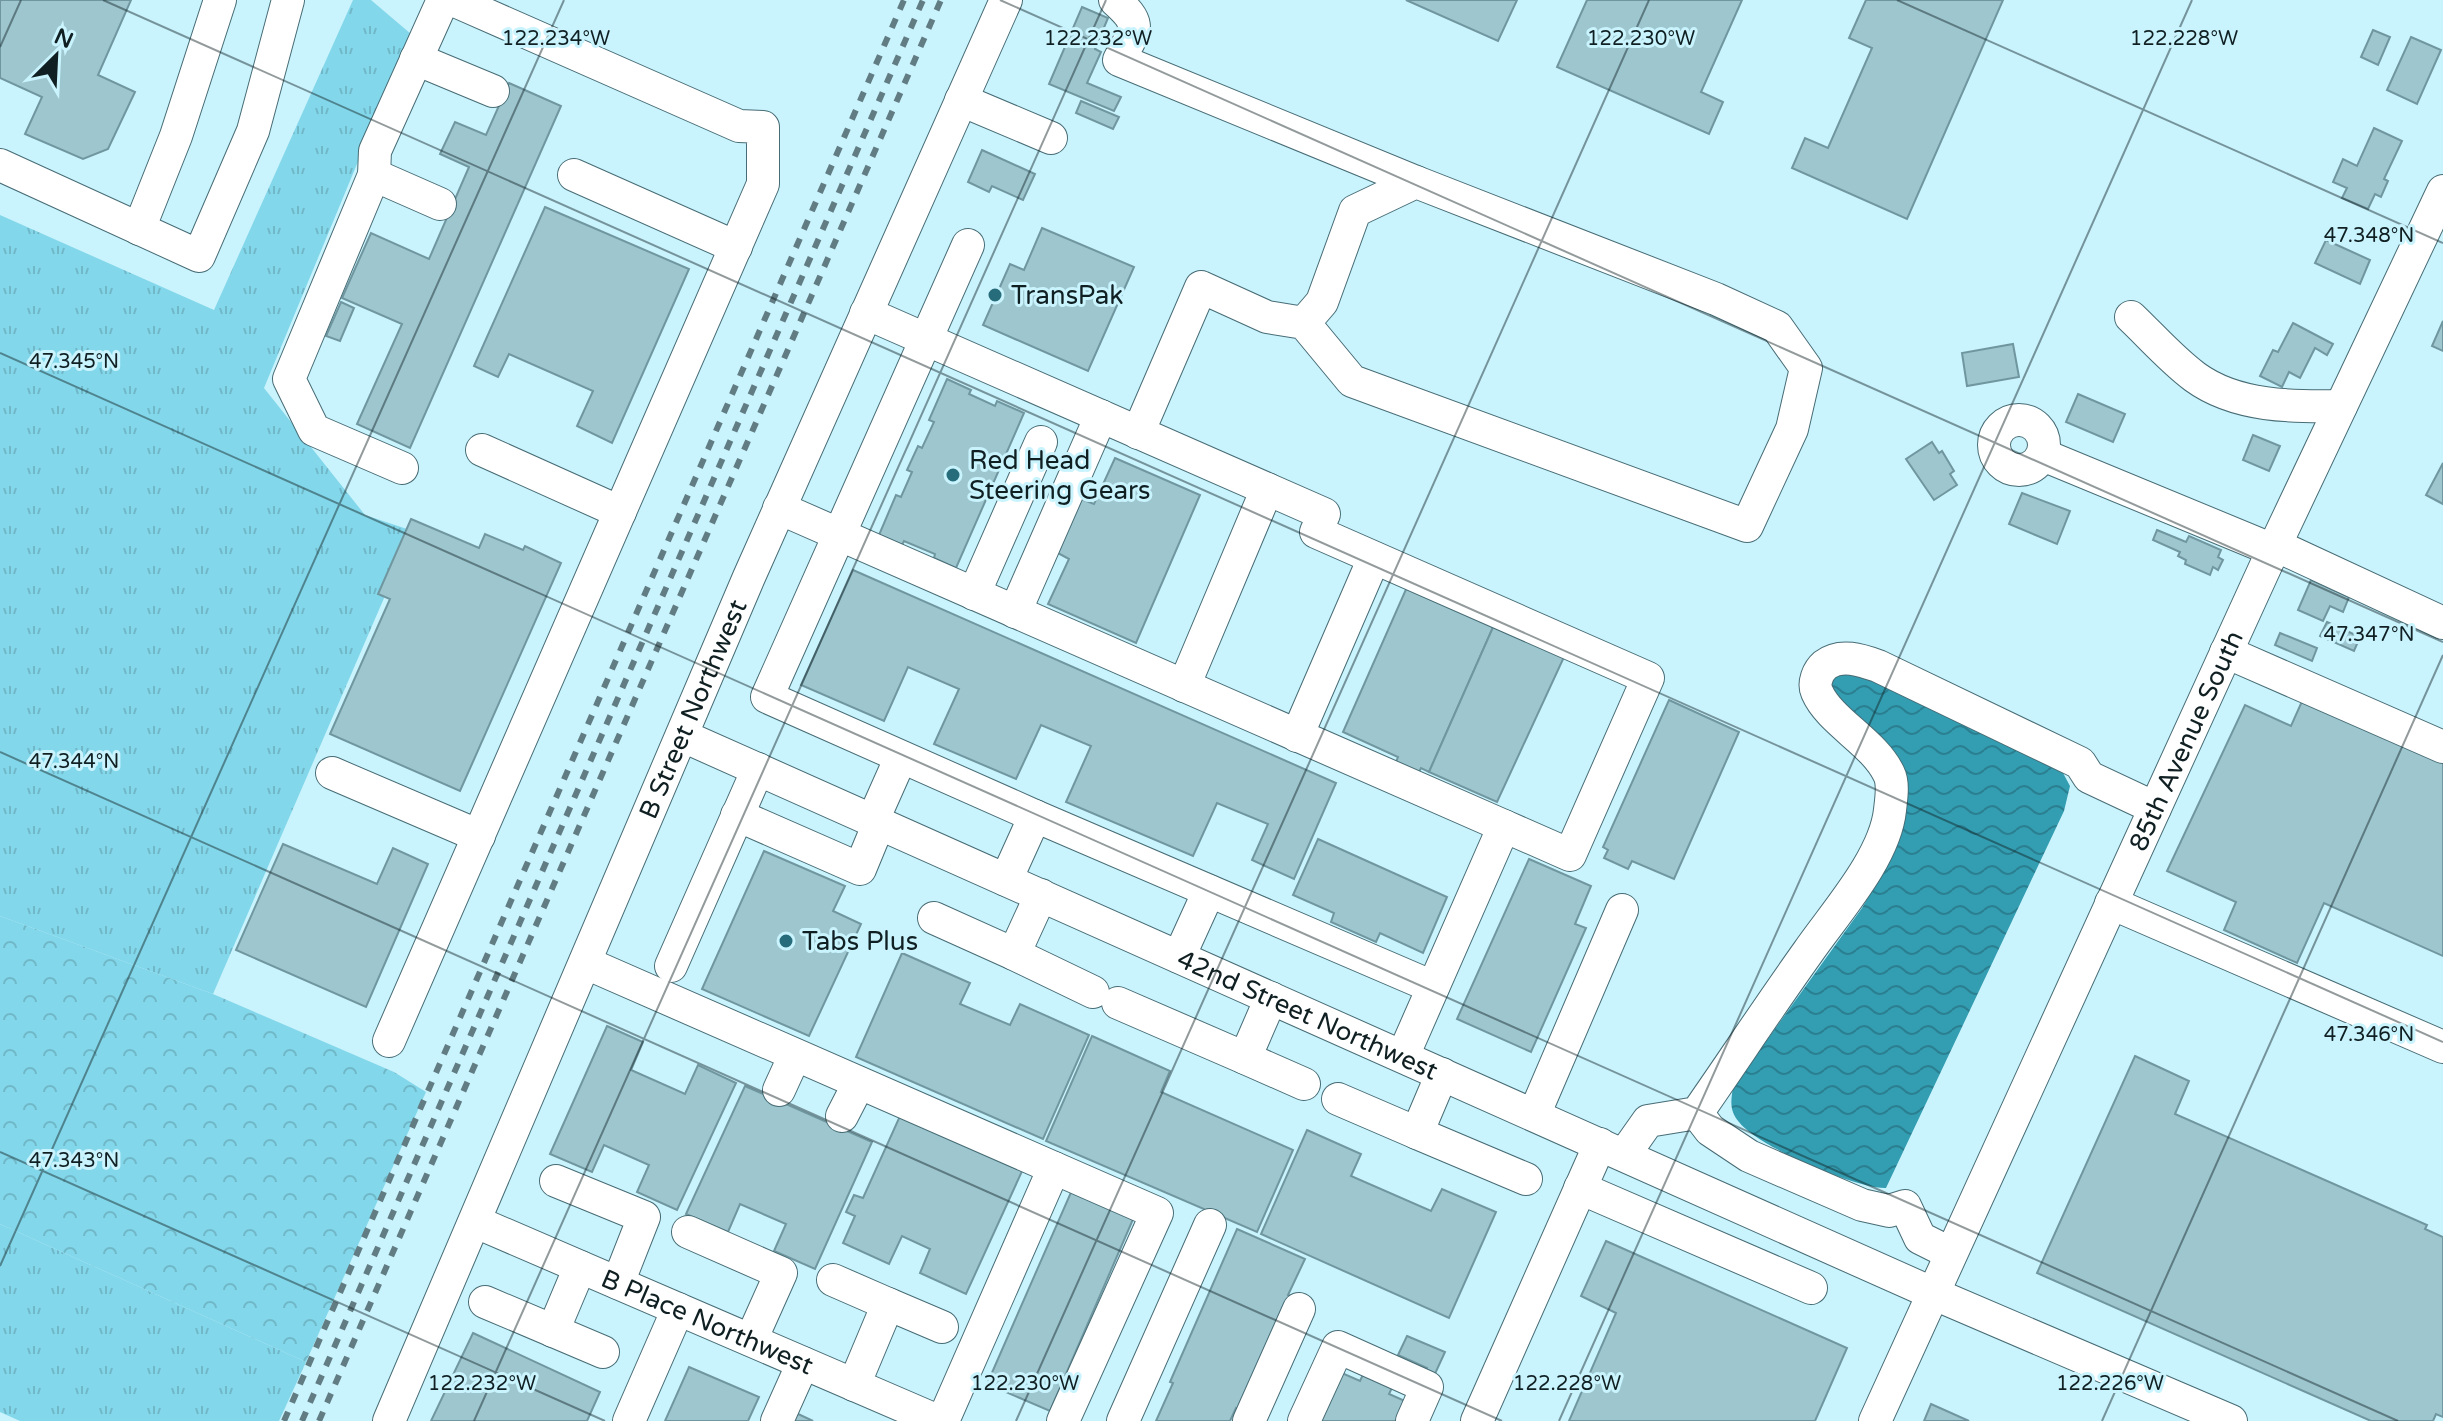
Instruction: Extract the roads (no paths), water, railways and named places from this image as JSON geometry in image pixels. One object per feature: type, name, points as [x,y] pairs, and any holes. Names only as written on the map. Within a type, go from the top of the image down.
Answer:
[{"type":"street","points":[[139,229],[176,136],[220,0]]},
{"type":"street","points":[[0,165],[199,256],[253,131],[288,0]]},
{"type":"street","points":[[402,468],[314,430],[289,379],[374,175],[375,151],[443,0]]},
{"type":"street","points":[[389,1041],[763,184],[763,127],[739,126],[453,0]]},
{"type":"street","name":"B Street Northwest","points":[[389,1421],[779,508],[1006,0]]},
{"type":"street","points":[[1115,0],[1133,16],[1135,29],[1119,60],[1416,182],[1716,299],[1777,327],[1806,368],[1792,429],[1747,526],[1352,381],[1304,323],[1267,317],[1201,287],[1138,433]]},
{"type":"street","points":[[416,59],[493,91]]},
{"type":"street","points":[[961,100],[1051,138]]},
{"type":"street","points":[[374,175],[440,204]]},
{"type":"street","points":[[574,175],[736,247]]},
{"type":"street","points":[[1304,323],[1322,302],[1355,211],[1416,182]]},
{"type":"street","name":"85th Avenue South","points":[[1875,1421],[2274,547],[2443,191]]},
{"type":"street","points":[[968,245],[767,697],[1433,987]]},
{"type":"street","points":[[779,508],[1570,855],[1648,678],[1316,532],[1324,514],[866,313]]},
{"type":"street","points":[[2131,317],[2185,370],[2226,393],[2257,402],[2341,406]]},
{"type":"street","points":[[1015,612],[1101,416]]},
{"type":"street","points":[[974,594],[1041,442]]},
{"type":"street","points":[[482,450],[620,512]]},
{"type":"street","points":[[2043,455],[2274,547],[2443,623]]},
{"type":"street","points":[[1184,686],[1267,489]]},
{"type":"street","points":[[1297,736],[1374,558]]},
{"type":"street","points":[[2226,652],[2443,747]]},
{"type":"street","points":[[1477,1421],[1580,1188],[1612,1150],[1648,1121],[1697,1113],[1879,846],[1890,814],[1892,778],[1881,759],[1834,714],[1817,692],[1816,679],[1824,666],[1838,659],[1855,659],[1878,666],[2080,763],[2089,777],[2155,808]]},
{"type":"street","name":"42nd Street Northwest","points":[[683,736],[1932,1293],[2231,1421]]},
{"type":"street","points":[[737,815],[860,869],[901,757]]},
{"type":"street","points":[[671,966],[758,769]]},
{"type":"street","points":[[332,773],[479,836]]},
{"type":"street","points":[[1006,880],[1035,816]]},
{"type":"street","points":[[1403,1056],[1504,826]]},
{"type":"street","points":[[1179,957],[1209,891]]},
{"type":"street","points":[[1014,954],[1041,895]]},
{"type":"street","points":[[2111,903],[2443,1047]]},
{"type":"street","points":[[1534,1115],[1622,910]]},
{"type":"street","points":[[934,918],[1304,1084]]},
{"type":"street","points":[[586,963],[1157,1213],[1063,1421]]},
{"type":"street","points":[[1245,1058],[1271,998]]},
{"type":"street","points":[[779,1090],[795,1055]]},
{"type":"street","points":[[1417,1133],[1442,1074]]},
{"type":"street","points":[[842,1116],[859,1083]]},
{"type":"street","points":[[1338,1099],[1526,1179]]},
{"type":"street","points":[[1697,1113],[1710,1130],[1749,1156],[1862,1205],[1889,1211],[1905,1206],[1920,1238],[1950,1253]]},
{"type":"street","points":[[931,1420],[1054,1168]]},
{"type":"street","points":[[556,1181],[644,1217],[618,1283]]},
{"type":"street","points":[[1580,1188],[1811,1288]]},
{"type":"street","name":"B Place Northwest","points":[[476,1222],[854,1385],[878,1409],[931,1420]]},
{"type":"street","points":[[1123,1421],[1210,1225]]},
{"type":"street","points":[[688,1232],[781,1273],[751,1340]]},
{"type":"street","points":[[553,1331],[580,1267]]},
{"type":"street","points":[[833,1280],[942,1327]]},
{"type":"street","points":[[485,1302],[603,1352]]},
{"type":"street","points":[[854,1385],[888,1304]]},
{"type":"street","points":[[629,1421],[678,1309]]},
{"type":"street","points":[[1249,1421],[1299,1309]]},
{"type":"street","points":[[1304,1421],[1338,1347],[1427,1387],[1412,1421]]},
{"type":"street","points":[[777,1421],[803,1363]]},
{"type":"water","points":[[1836,676],[1869,676],[1911,695],[2063,773],[2070,786],[2064,811],[1886,1188],[1831,1174],[1765,1143],[1739,1122],[1732,1105],[1733,1087],[1862,908],[1889,861],[1902,822],[1833,694],[1830,683]]},
{"type":"railway","points":[[284,1421],[904,0]]},
{"type":"railway","points":[[302,1421],[923,0]]},
{"type":"railway","points":[[319,1421],[941,0]]},
{"type":"place","name":"TransPak","points":[[995,295]]},
{"type":"place","name":"Red Head Steering Gears","points":[[953,475]]},
{"type":"place","name":"Tabs Plus","points":[[786,941]]}]
